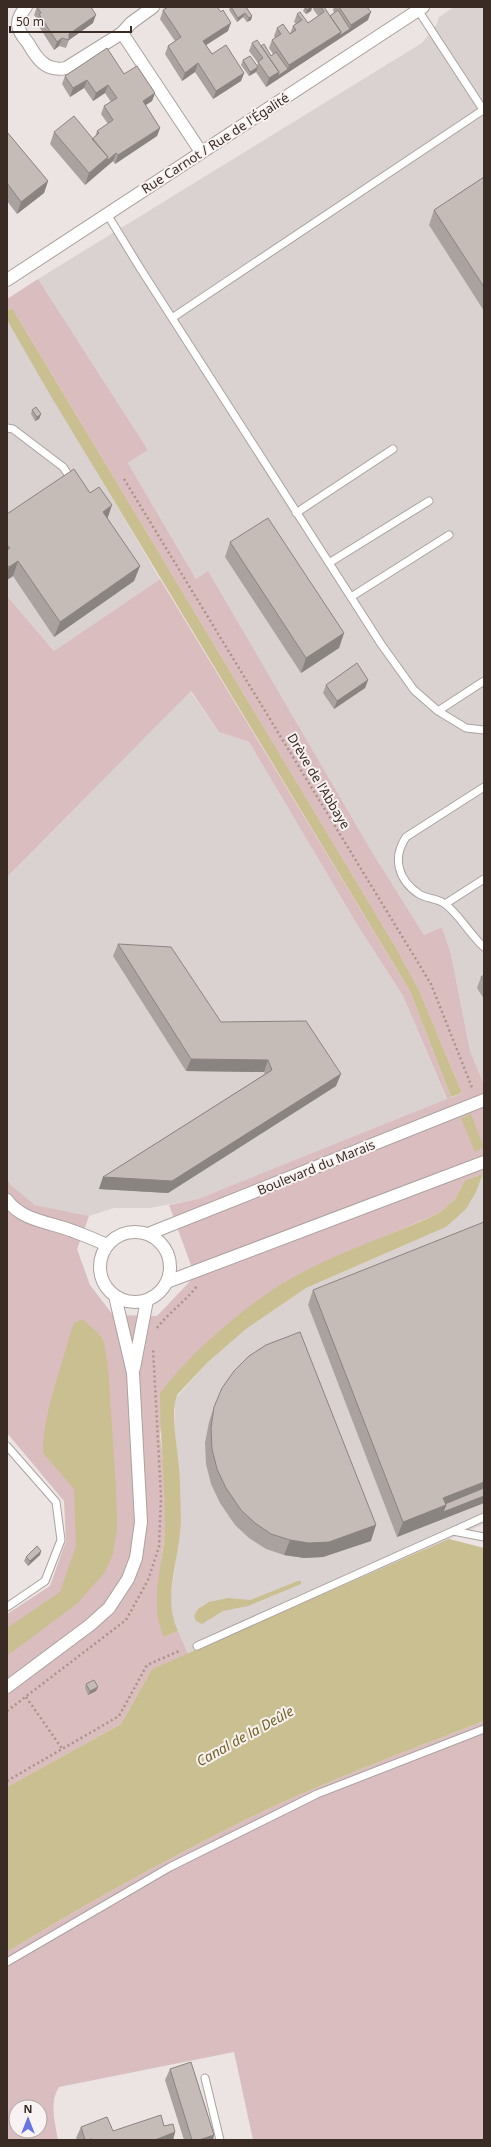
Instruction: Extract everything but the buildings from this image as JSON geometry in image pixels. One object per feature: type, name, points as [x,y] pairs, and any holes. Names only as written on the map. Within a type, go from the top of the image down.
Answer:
[{"type":"street","points":[[26,7],[20,16],[18,23],[20,30],[36,58],[42,64],[53,69],[66,68],[122,33],[131,23],[153,7]]},
{"type":"street","name":"Rue Carnot / Rue de l'Égalité","points":[[8,280],[421,9]]},
{"type":"street","points":[[122,33],[201,152]]},
{"type":"street","name":"Boulevard du Marais","points":[[148,1234],[481,1101]]},
{"type":"street","points":[[167,1282],[484,1162]]},
{"type":"street","points":[[7,1200],[12,1208],[27,1216],[71,1230],[107,1245]]},
{"type":"street","points":[[137,1232],[148,1234],[158,1240],[165,1249],[169,1260],[170,1271],[167,1282],[155,1296],[147,1300],[136,1302],[125,1301],[115,1296],[107,1288],[100,1272],[101,1255],[107,1245],[115,1237],[126,1233],[137,1232]]},
{"type":"street","points":[[7,1687],[101,1616],[116,1599],[130,1574],[140,1545],[141,1522],[133,1373],[115,1296]]},
{"type":"street","points":[[133,1373],[147,1300]]},
{"type":"lane","points":[[172,318],[484,111],[421,9]]},
{"type":"lane","points":[[107,214],[296,513],[414,690],[438,710],[466,728],[484,730]]},
{"type":"lane","points":[[7,428],[14,429],[63,467],[76,486]]},
{"type":"lane","points":[[296,513],[394,449]]},
{"type":"lane","points":[[329,564],[429,501]]},
{"type":"lane","points":[[351,597],[449,535]]},
{"type":"lane","points":[[438,710],[484,681]]},
{"type":"lane","points":[[484,786],[406,837],[397,856],[399,870],[405,881],[420,895],[437,899],[445,904],[456,914],[472,937],[484,946]]},
{"type":"lane","points":[[445,904],[484,879]]},
{"type":"lane","points":[[7,1446],[56,1502],[61,1540],[45,1581],[7,1606]]},
{"type":"lane","points":[[197,1646],[484,1517]]},
{"type":"lane","points":[[453,1531],[484,1537]]},
{"type":"lane","points":[[7,1962],[170,1867],[310,1797],[484,1729]]},
{"type":"lane","points":[[205,2078],[220,2140]]},
{"type":"path","name":"Drève de l'Abbaye","points":[[124,479],[431,984],[481,1101]]},
{"type":"path","points":[[153,1334],[166,1315],[192,1293],[198,1284]]},
{"type":"path","points":[[7,1711],[126,1620],[148,1580],[159,1547],[161,1497],[153,1340]]},
{"type":"path","points":[[7,1781],[63,1750],[119,1716],[147,1665],[180,1651]]},
{"type":"path","points":[[26,1697],[63,1750]]},
{"type":"shaded area","points":[[454,7],[484,7],[483,1085],[470,1051],[451,954],[442,927],[424,935],[372,852],[208,572],[196,579],[128,463],[148,450],[38,279],[422,43],[437,24],[439,17]]},
{"type":"shaded area","points":[[38,279],[148,450],[128,463],[196,579],[208,571],[372,852],[424,935],[442,927],[451,954],[470,1051],[484,1085],[483,1174],[465,1180],[455,1199],[439,1213],[297,1275],[235,1319],[167,1384],[160,1435],[165,1479],[165,1530],[161,1563],[164,1637],[178,1631],[188,1654],[152,1669],[121,1724],[7,1787],[7,1614],[50,1586],[66,1541],[64,1501],[7,1433],[7,1179],[11,1185],[35,1205],[89,1216],[77,1249],[90,1285],[113,1315],[157,1316],[195,1276],[169,1205],[198,1199],[447,1099],[403,996],[358,926],[249,742],[219,732],[191,691],[7,877],[7,596],[54,651],[160,579],[410,991],[451,1097],[450,1098],[470,1090],[462,1093],[419,990],[395,946],[12,308],[7,311],[7,299]]},
{"type":"shaded area","points":[[7,320],[160,579],[54,651],[7,596]]},
{"type":"shaded area","points":[[190,691],[219,732],[249,742],[358,926],[403,996],[447,1100],[198,1199],[150,1208],[114,1208],[89,1216],[35,1205],[11,1185],[7,1179],[7,877]]},
{"type":"shaded area","points":[[484,1157],[484,1524],[188,1654],[173,1621],[170,1601],[180,1531],[180,1481],[175,1433],[175,1399],[208,1362],[246,1329],[306,1288],[446,1227],[476,1192],[483,1174]]},
{"type":"shaded area","points":[[484,1721],[484,2140],[253,2140],[234,2052],[59,2087],[53,2106],[58,2140],[7,2140],[7,1952],[122,1885],[239,1823],[299,1795]]},
{"type":"water","points":[[12,308],[395,946],[419,990],[462,1093],[451,1097],[410,991],[49,393],[7,320],[7,311]]},
{"type":"water","points":[[471,1114],[484,1147],[475,1152],[461,1118]]},
{"type":"water","points":[[483,1174],[476,1192],[466,1209],[446,1227],[306,1288],[246,1329],[208,1362],[178,1394],[174,1412],[180,1475],[181,1521],[171,1595],[174,1619],[178,1631],[164,1637],[159,1623],[157,1609],[158,1581],[165,1524],[160,1393],[188,1360],[205,1344],[242,1312],[261,1298],[314,1266],[439,1213],[455,1199],[465,1180]]},
{"type":"water","points":[[82,1319],[99,1334],[104,1342],[108,1366],[116,1488],[117,1530],[113,1554],[105,1572],[78,1603],[7,1656],[7,1628],[60,1592],[76,1546],[74,1489],[43,1453],[49,1408],[58,1375],[74,1323]]},
{"type":"water","name":"Canal de la Deûle","points":[[449,1539],[484,1548],[484,1721],[330,1782],[239,1823],[122,1885],[7,1952],[7,1787],[121,1724],[152,1669]]},
{"type":"water","points":[[301,1581],[301,1584],[248,1606],[223,1611],[202,1624],[196,1621],[194,1616],[198,1609],[209,1602],[228,1598],[250,1600]]}]
